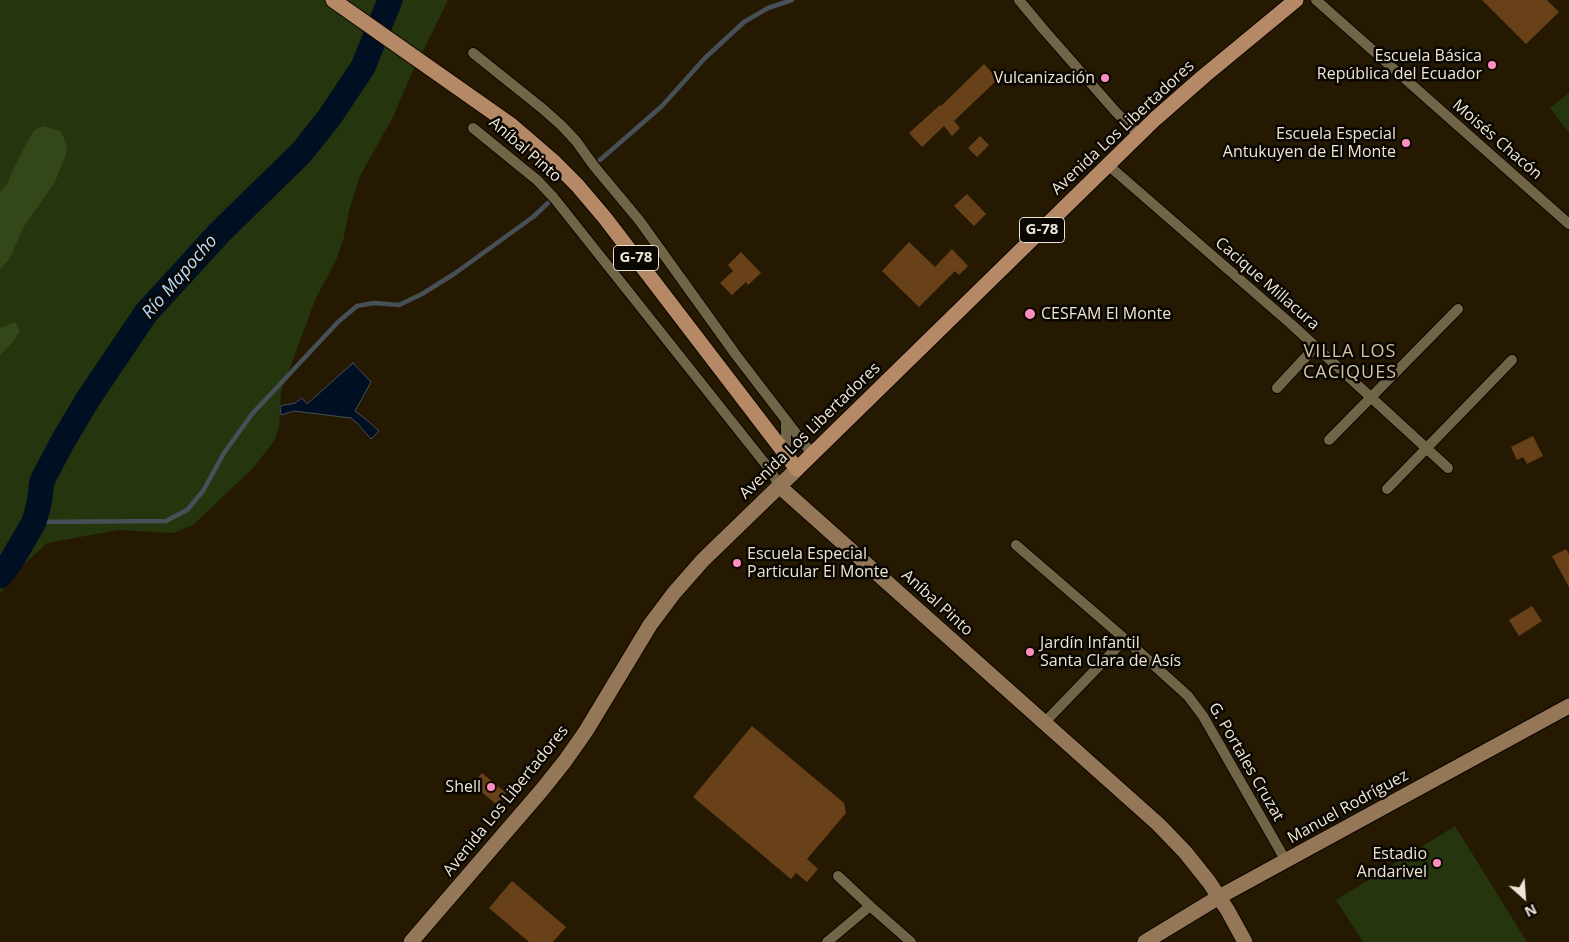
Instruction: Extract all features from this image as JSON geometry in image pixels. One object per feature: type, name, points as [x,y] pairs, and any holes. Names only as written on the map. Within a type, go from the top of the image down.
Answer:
[{"type":"main road","name":"Aníbal Pinto","points":[[333,0],[530,140],[577,185],[627,246],[797,469]]},
{"type":"main road","name":"Avenida Los Libertadores","points":[[797,469],[1139,135],[1204,76],[1296,0]]},
{"type":"street","points":[[1019,0],[1116,112],[1139,135]]},
{"type":"street","name":"Moisés Chacón","points":[[1316,0],[1569,224]]},
{"type":"street","points":[[473,53],[544,109],[569,133],[639,220],[736,355],[812,454]]},
{"type":"street","name":"Aníbal Pinto","points":[[473,128],[537,180],[554,198],[771,471],[780,486],[1163,828],[1197,867],[1219,897],[1245,942]]},
{"type":"street","name":"Cacique Millacura","points":[[1108,165],[1316,346],[1448,468]]},
{"type":"street","points":[[1330,440],[1458,309]]},
{"type":"street","points":[[1277,388],[1316,346]]},
{"type":"street","points":[[1387,489],[1512,360]]},
{"type":"street","points":[[786,420],[786,456]]},
{"type":"street","name":"Avenida Los Libertadores","points":[[411,942],[565,761],[586,731],[650,625],[674,593],[703,560],[797,469]]},
{"type":"street","name":"G. Portales Cruzat","points":[[1016,545],[1188,696],[1203,716],[1286,861]]},
{"type":"street","points":[[1045,722],[1125,639]]},
{"type":"street","name":"Manuel Rodríguez","points":[[1145,942],[1219,897],[1569,706]]},
{"type":"street","points":[[838,876],[911,942]]},
{"type":"street","points":[[827,942],[870,906]]},
{"type":"green space","points":[[0,0],[448,0],[411,75],[393,117],[360,176],[349,211],[343,241],[336,260],[315,300],[281,392],[279,428],[274,441],[253,468],[193,525],[173,533],[118,530],[47,543],[21,567],[0,594]]},
{"type":"green space","points":[[1569,93],[1569,133],[1550,108]]},
{"type":"green space","points":[[43,126],[61,131],[68,149],[55,182],[23,228],[10,258],[0,269],[0,192],[7,184],[34,130]]},
{"type":"green space","points":[[15,322],[20,331],[0,356],[0,328]]},
{"type":"green space","name":"Estadio Andarivel","points":[[1455,826],[1527,942],[1363,942],[1336,900]]},
{"type":"water","points":[[353,363],[371,382],[355,411],[379,431],[371,439],[351,418],[294,411],[281,415],[280,406],[295,403],[302,398],[307,404]]},
{"type":"building","points":[[1482,0],[1547,0],[1559,12],[1526,44]]},
{"type":"building","points":[[984,64],[998,79],[954,121],[960,128],[952,136],[944,126],[922,147],[909,133],[941,106]]},
{"type":"building","points":[[980,136],[989,145],[977,157],[968,148]]},
{"type":"building","points":[[967,194],[986,214],[974,226],[954,206]]},
{"type":"building","points":[[909,242],[935,267],[952,249],[968,266],[959,275],[955,271],[919,307],[882,271]]},
{"type":"building","points":[[741,252],[761,273],[748,285],[746,282],[732,295],[720,283],[733,271],[728,265]]},
{"type":"building","points":[[1533,436],[1543,456],[1527,464],[1523,457],[1517,460],[1511,447]]},
{"type":"building","points":[[1566,549],[1569,554],[1569,587],[1552,556]]},
{"type":"building","points":[[1532,606],[1542,621],[1519,636],[1509,620]]},
{"type":"building","points":[[752,726],[844,803],[846,813],[807,859],[818,869],[807,882],[796,873],[791,879],[693,797]]},
{"type":"building","points":[[482,773],[506,793],[497,805],[472,784]]},
{"type":"building","points":[[512,881],[566,927],[553,942],[529,942],[489,908]]},
{"type":"waterway","name":"Río Mapocho","points":[[0,576],[12,560],[34,522],[42,481],[63,441],[88,399],[146,313],[220,232],[301,153],[329,118],[363,67],[390,0]]},
{"type":"waterway","points":[[600,160],[662,106],[705,58],[744,22],[768,8],[792,0]]},
{"type":"waterway","points":[[34,522],[166,521],[187,510],[203,491],[224,453],[252,414],[338,322],[357,306],[374,303],[399,305],[422,294],[454,274],[533,217],[548,203]]},
{"type":"place","name":"Escuela Básica República del Ecuador","points":[[1492,65]]},
{"type":"place","name":"Vulcanización","points":[[1105,78]]},
{"type":"place","name":"Escuela Especial Antukuyen de El Monte","points":[[1406,143]]},
{"type":"place","name":"CESFAM El Monte","points":[[1030,314]]},
{"type":"place","name":"Escuela Especial Particular El Monte","points":[[737,563]]},
{"type":"place","name":"Jardín Infantil Santa Clara de Asís","points":[[1030,652]]},
{"type":"place","name":"Shell","points":[[491,787]]},
{"type":"place","name":"Estadio Andarivel","points":[[1437,863]]},
{"type":"district","name":"VILLA LOS CACIQUES","points":[[1350,362]]}]
